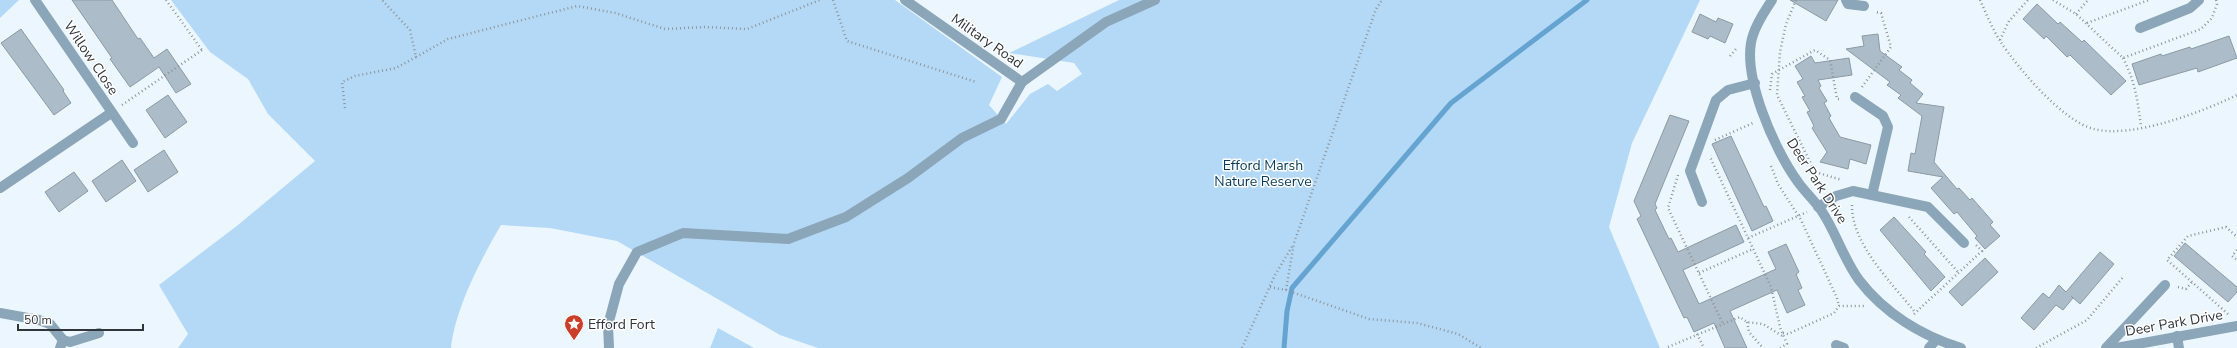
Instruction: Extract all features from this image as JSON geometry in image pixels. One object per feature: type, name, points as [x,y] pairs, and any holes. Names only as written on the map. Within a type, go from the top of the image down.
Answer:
[{"type":"street","name":"Willow Close","points":[[36,0],[111,112],[133,142]]},
{"type":"street","name":"Military Road","points":[[905,0],[1022,82],[1106,22],[1156,0]]},
{"type":"street","name":"Deer Park Drive","points":[[1772,0],[1752,36],[1751,65],[1759,121],[1797,181],[1818,207],[1859,280],[1886,308],[1932,344],[1960,348]]},
{"type":"street","points":[[1846,0],[1848,4],[1864,6]]},
{"type":"street","points":[[2140,28],[2190,8],[2198,0]]},
{"type":"street","points":[[609,348],[608,326],[619,284],[637,252],[683,233],[788,239],[846,217],[908,178],[962,138],[1001,119],[1022,82]]},
{"type":"street","points":[[1702,202],[1690,171],[1716,100],[1728,90],[1755,87]]},
{"type":"street","points":[[1855,97],[1883,116],[1888,127],[1872,195]]},
{"type":"street","name":"Willow Close","points":[[0,188],[111,112]]},
{"type":"street","points":[[1818,207],[1836,196],[1853,191],[1928,207],[1964,243]]},
{"type":"street","points":[[2106,348],[2165,285]]},
{"type":"street","points":[[0,314],[39,320],[50,324],[61,344],[99,333]]},
{"type":"street","name":"Deer Park Drive","points":[[2116,348],[2177,336],[2236,327]]},
{"type":"street","points":[[2177,336],[2179,348]]},
{"type":"path","points":[[111,112],[202,50],[166,0]]},
{"type":"path","points":[[382,0],[410,30],[416,56]]},
{"type":"path","points":[[345,108],[342,82],[356,76],[396,68],[448,39],[577,6],[616,13],[665,29],[705,27],[747,30],[820,0]]},
{"type":"path","points":[[833,0],[847,41],[976,82]]},
{"type":"path","points":[[1242,348],[1275,275],[1294,242],[1376,9],[1382,0]]},
{"type":"path","points":[[1796,0],[1786,24],[1778,70],[1778,100],[1815,172],[1848,181],[1853,191],[1852,218],[1861,239],[1915,313]]},
{"type":"path","points":[[1980,0],[2000,40],[2015,61],[2054,104],[2079,123],[2094,129],[2108,131],[2141,128],[2172,121],[2237,95]]},
{"type":"path","points":[[2000,40],[2009,20],[2028,0]]},
{"type":"path","points":[[2052,0],[2076,14],[2088,0]]},
{"type":"path","points":[[2087,23],[2149,0]]},
{"type":"path","points":[[1755,87],[1770,94],[1772,74],[1815,50],[1830,60],[1837,99],[1855,97],[1891,47],[1881,13],[1866,10],[1864,6]]},
{"type":"path","points":[[2122,58],[2131,74],[2137,96],[2141,128]]},
{"type":"path","points":[[1756,130],[1759,121]]},
{"type":"path","points":[[1710,143],[1759,121]]},
{"type":"path","points":[[1707,151],[1771,287],[1787,344],[1780,348]]},
{"type":"path","points":[[1770,164],[1778,184],[1799,216],[1826,273],[1839,306],[1834,313],[1788,334],[1783,333]]},
{"type":"path","points":[[1690,171],[1679,171],[1668,208],[1723,324]]},
{"type":"path","points":[[1905,322],[1958,272],[1905,212],[1910,203]]},
{"type":"path","points":[[1748,238],[1799,216]]},
{"type":"path","points":[[2236,327],[2229,315],[2167,260],[2188,236],[2226,227],[2237,237]]},
{"type":"path","points":[[1287,290],[1294,242]]},
{"type":"path","points":[[1699,273],[1753,249]]},
{"type":"path","points":[[2237,250],[2232,256],[2237,260]]},
{"type":"path","points":[[2036,348],[2088,320],[2124,276]]},
{"type":"path","points":[[1270,287],[1294,292],[1369,319],[1417,322],[1458,334],[1481,348]]},
{"type":"path","points":[[1839,306],[1868,305],[1886,308]]},
{"type":"path","points":[[1668,347],[1740,317],[1747,322],[1764,324],[1784,337]]},
{"type":"path","points":[[1747,322],[1749,332],[1763,348]]},
{"type":"path","points":[[1697,334],[1704,348]]},
{"type":"green space","points":[[0,0],[19,0],[0,18]]},
{"type":"green space","name":"Efford Marsh Nature Reserve","points":[[171,0],[895,0],[1002,77],[989,105],[1006,124],[1030,94],[1048,84],[1057,91],[1082,74],[1074,63],[1009,53],[1119,0],[1700,0],[1632,143],[1609,227],[1660,348],[818,348],[780,335],[617,241],[550,228],[501,225],[477,269],[463,301],[453,333],[451,348],[178,348],[188,334],[159,285],[238,225],[315,161],[268,114],[248,79],[210,52]]},
{"type":"green space","points":[[718,328],[754,348],[710,348]]},
{"type":"building","points":[[72,0],[112,0],[138,39],[140,38],[154,58],[167,49],[191,84],[176,93],[159,67],[130,87]]},
{"type":"building","points":[[1790,0],[1838,0],[1826,21]]},
{"type":"building","points":[[2037,4],[2058,24],[2060,22],[2082,42],[2084,40],[2126,81],[2111,95],[2070,55],[2067,57],[2046,36],[2044,39],[2023,19]]},
{"type":"building","points":[[1700,14],[1716,22],[1718,18],[1733,24],[1725,43],[1710,36],[1708,39],[1692,32]]},
{"type":"building","points":[[21,29],[64,90],[63,91],[71,103],[54,115],[1,43]]},
{"type":"building","points":[[1878,34],[1880,51],[1902,67],[1899,70],[1912,80],[1910,83],[1923,94],[1916,103],[1944,107],[1934,162],[1957,189],[1959,188],[1970,200],[1972,198],[1993,222],[1990,225],[2000,236],[1985,249],[1975,238],[1977,236],[1957,212],[1954,214],[1931,188],[1943,177],[1908,171],[1911,153],[1915,154],[1922,116],[1898,98],[1901,95],[1887,85],[1890,82],[1846,49],[1864,46],[1862,36]]},
{"type":"building","points":[[2229,36],[2237,58],[2198,72],[2197,68],[2139,85],[2132,64],[2161,54],[2162,56],[2190,47],[2191,49]]},
{"type":"building","points":[[1811,56],[1815,63],[1849,58],[1852,75],[1818,80],[1821,86],[1819,88],[1827,101],[1824,103],[1831,116],[1829,118],[1840,137],[1871,145],[1866,164],[1850,159],[1848,169],[1820,162],[1827,152],[1812,128],[1814,126],[1807,112],[1810,111],[1802,97],[1805,96],[1797,82],[1803,79],[1795,66]]},
{"type":"building","points":[[168,95],[187,122],[165,138],[146,110]]},
{"type":"building","points":[[1670,115],[1689,121],[1655,204],[1657,208],[1655,210],[1669,239],[1671,238],[1678,252],[1736,225],[1744,242],[1683,270],[1699,304],[1776,269],[1768,252],[1786,244],[1799,272],[1796,274],[1802,288],[1798,290],[1805,305],[1787,313],[1777,290],[1730,311],[1747,348],[1725,348],[1714,323],[1694,332],[1687,317],[1684,318],[1637,219],[1641,216],[1634,201]]},
{"type":"building","points":[[1731,136],[1764,207],[1766,206],[1773,221],[1752,231],[1712,144]]},
{"type":"building","points":[[164,150],[178,172],[148,192],[134,170]]},
{"type":"building","points":[[122,160],[136,181],[106,202],[92,181]]},
{"type":"building","points":[[74,172],[88,191],[59,212],[45,192]]},
{"type":"building","points":[[1894,217],[1926,252],[1924,254],[1945,277],[1931,291],[1880,230]]},
{"type":"building","points":[[2185,243],[2237,287],[2237,292],[2228,302],[2174,256]]},
{"type":"building","points":[[2100,252],[2114,264],[2080,304],[2071,296],[2073,298],[2063,310],[2056,305],[2034,330],[2021,318],[2043,293],[2049,298],[2059,285],[2066,292]]},
{"type":"building","points":[[1985,258],[1998,272],[1962,306],[1949,292]]},
{"type":"waterway","points":[[1284,348],[1287,311],[1292,288],[1451,103],[1587,0]]},
{"type":"place","name":"Efford Fort","points":[[574,341]]}]
